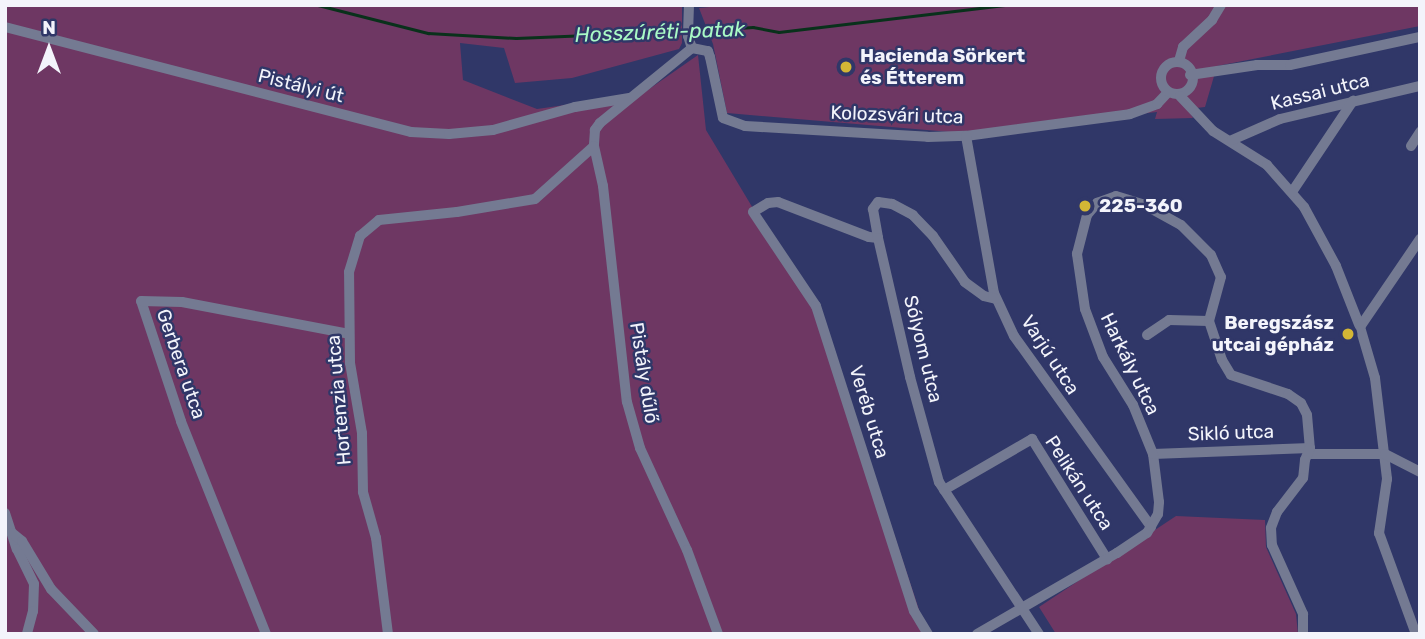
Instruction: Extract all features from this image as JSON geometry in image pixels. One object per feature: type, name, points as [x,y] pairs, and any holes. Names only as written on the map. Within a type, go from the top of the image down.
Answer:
[{"type":"street","points":[[594,146],[595,130],[600,123],[692,48],[688,36],[689,5]]},
{"type":"street","points":[[1179,61],[1183,47],[1212,20],[1222,5]]},
{"type":"street","name":"Pistályi út","points":[[5,27],[411,132],[449,134],[493,130],[592,104],[629,98]]},
{"type":"street","points":[[1190,75],[1244,66],[1290,65],[1420,37]]},
{"type":"street","name":"Kolozsvári utca","points":[[692,48],[708,51],[716,98],[723,118],[736,124],[928,137],[966,136],[1130,114],[1157,104],[1168,92]]},
{"type":"street","points":[[1202,120],[1190,88],[1188,67],[1179,61],[1169,63],[1162,72],[1168,92],[1180,96],[1202,120],[1213,131],[1232,140],[1267,165],[1292,192],[1325,242],[1360,327],[1375,378],[1387,479],[1378,533],[1416,634]]},
{"type":"street","name":"Kassai utca","points":[[1232,140],[1280,119],[1420,86]]},
{"type":"street","points":[[1180,96],[1190,88]]},
{"type":"street","points":[[1292,192],[1353,101]]},
{"type":"street","points":[[592,104],[600,123]]},
{"type":"street","points":[[1410,146],[1420,132]]},
{"type":"street","name":"Varjú utca","points":[[966,136],[996,299],[1014,336],[1151,527]]},
{"type":"street","name":"Hortenzia utca","points":[[388,634],[376,538],[363,492],[362,433],[349,334],[349,266],[360,236],[373,223],[529,201],[541,196],[579,156],[594,146]]},
{"type":"street","name":"Pistály dűlő","points":[[594,146],[603,186],[627,402],[640,448],[687,550],[718,634]]},
{"type":"street","name":"Harkály utca","points":[[1147,335],[1170,320],[1209,321],[1221,277],[1210,255],[1181,225],[1143,204],[1116,195],[1097,203],[1087,215],[1077,254],[1085,309],[1103,357],[1133,405],[1153,454],[1160,502],[1151,527]]},
{"type":"street","name":"Veréb utca","points":[[878,238],[869,237],[778,202],[768,203],[753,212],[816,306],[914,611],[929,634]]},
{"type":"street","name":"Sólyom utca","points":[[996,299],[984,296],[965,282],[933,236],[913,215],[892,204],[878,202],[873,209],[878,238],[910,377],[944,489],[1039,634]]},
{"type":"street","points":[[1360,327],[1420,239]]},
{"type":"street","name":"Gerbera utca","points":[[266,634],[185,432],[141,302],[182,302],[349,334]]},
{"type":"street","points":[[1209,321],[1222,360],[1231,375],[1288,394],[1301,403],[1307,415],[1309,451],[1303,478],[1276,512],[1271,528],[1272,545],[1303,614],[1303,634]]},
{"type":"street","name":"Pelikán utca","points":[[944,489],[1032,439],[1107,559]]},
{"type":"street","points":[[1309,451],[1385,454],[1420,472]]},
{"type":"street","name":"Sikló utca","points":[[1153,454],[1309,451]]},
{"type":"street","points":[[5,513],[9,536],[34,584],[33,611],[27,634]]},
{"type":"street","points":[[977,634],[1107,559],[1151,527]]},
{"type":"street","points":[[9,536],[22,541],[51,589],[94,634]]},
{"type":"shaded area","points":[[5,5],[682,5],[682,43],[679,49],[572,78],[515,83],[504,48],[460,43],[463,80],[537,109],[642,94],[698,55],[706,130],[757,215],[819,307],[927,634],[5,634]]},
{"type":"shaded area","points":[[729,5],[1420,5],[1420,26],[1217,66],[1205,107],[1188,109],[1193,118],[1155,119],[1157,112],[962,133],[727,113],[713,44],[699,8]]},
{"type":"shaded area","points":[[1176,516],[1265,520],[1266,547],[1296,614],[1298,634],[1056,634],[1039,607]]},
{"type":"waterway","name":"Hosszúréti-patak","points":[[318,5],[428,33],[516,38],[685,31]]},
{"type":"waterway","name":"Hosszúréti-patak","points":[[692,31],[753,27],[779,32],[1004,5]]},
{"type":"place","name":"Hacienda Sörkert és Étterem","points":[[846,67]]},
{"type":"place","name":"225-360","points":[[1085,206]]},
{"type":"place","name":"Beregszász utcai gépház","points":[[1348,334]]}]
